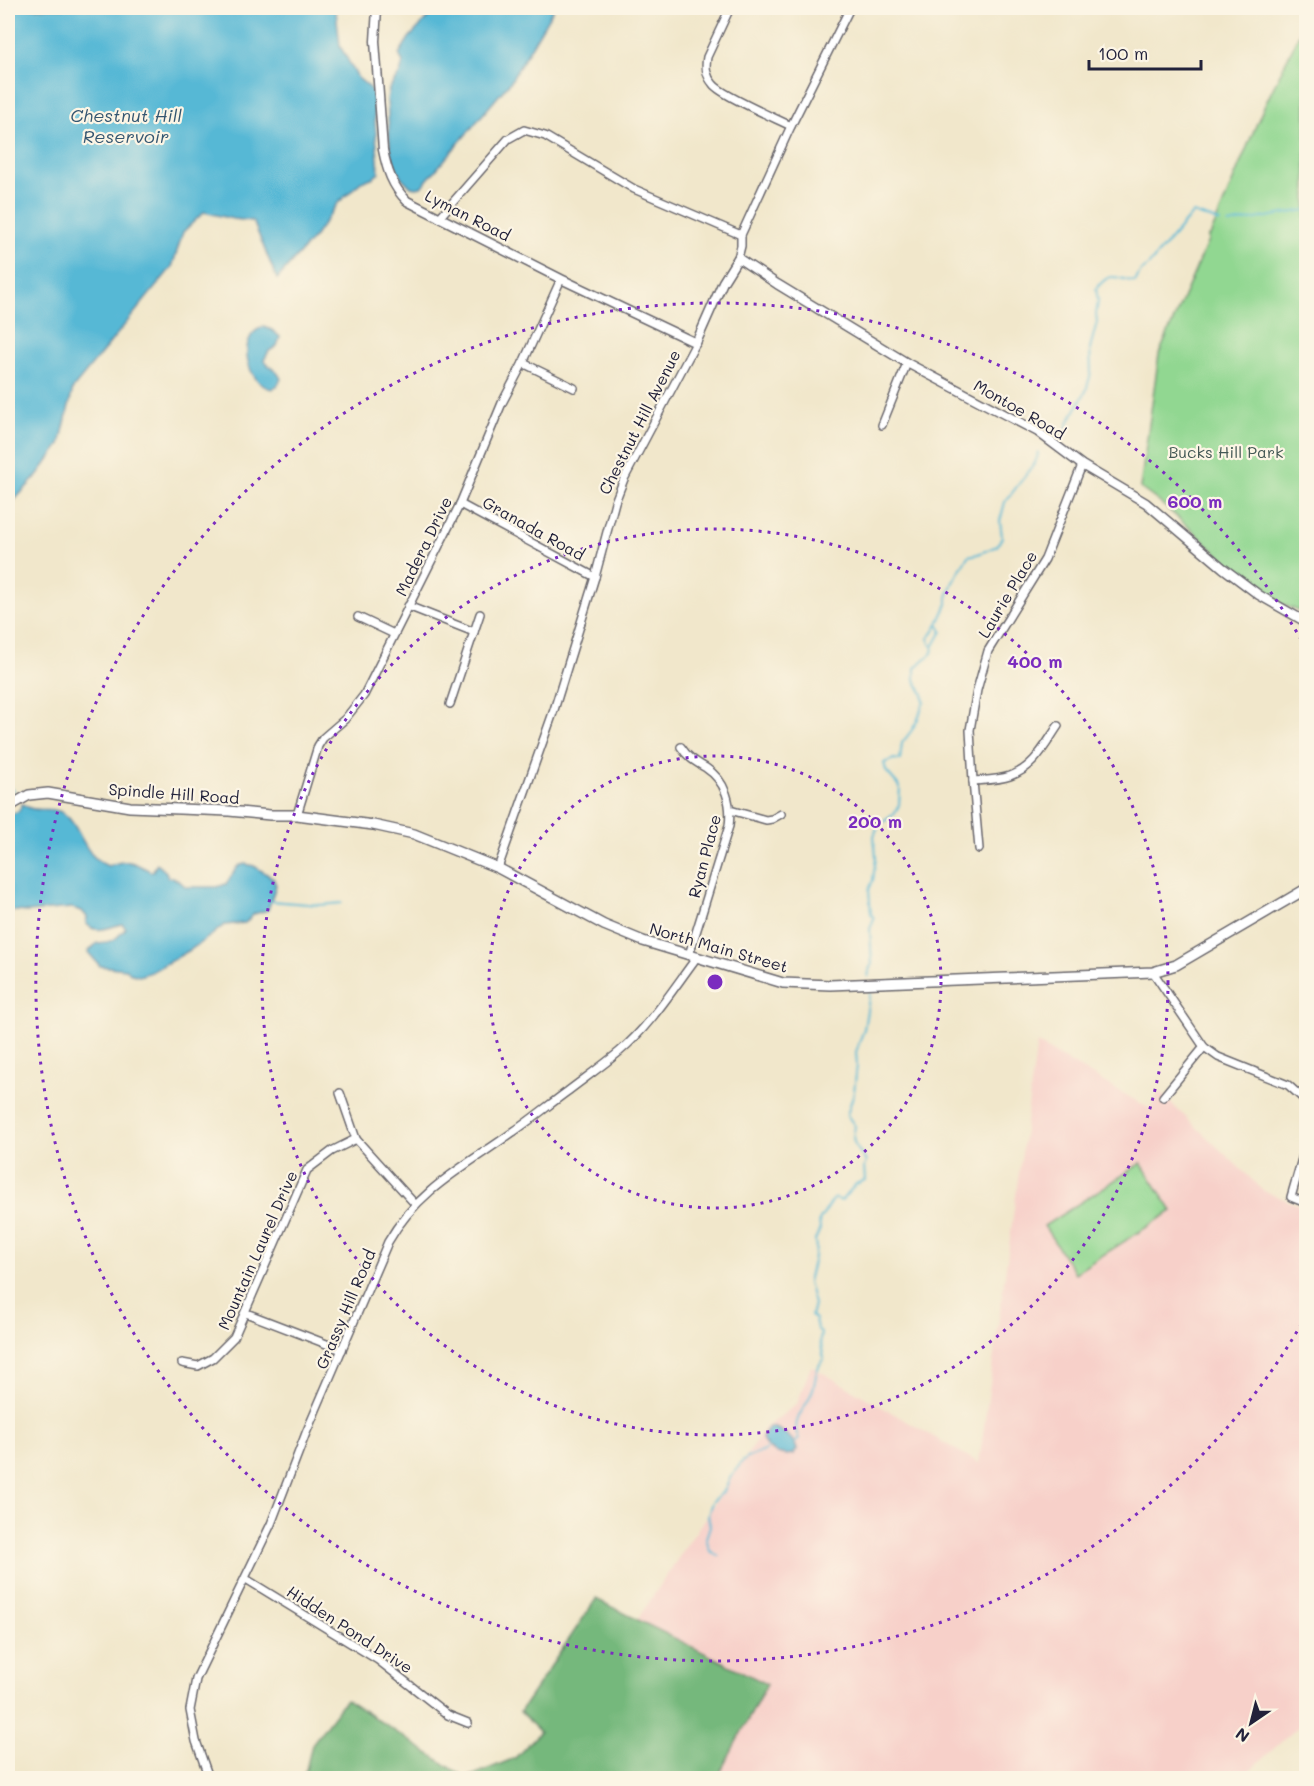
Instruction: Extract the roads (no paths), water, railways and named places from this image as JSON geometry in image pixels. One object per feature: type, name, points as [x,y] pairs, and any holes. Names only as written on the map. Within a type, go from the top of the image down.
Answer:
[{"type":"main road","name":"Spindle Hill Road","points":[[8,807],[29,795],[48,794],[130,807],[270,815]]},
{"type":"main road","name":"North Main Street","points":[[270,815],[297,815],[373,825],[414,834],[498,868],[604,925],[643,941],[783,983],[830,985],[1153,972],[1176,966],[1306,889]]},
{"type":"street","name":"Lyman Road","points":[[377,8],[375,42],[383,150],[388,172],[396,188],[407,201],[561,279],[696,343]]},
{"type":"street","points":[[730,8],[707,57],[707,75],[717,89],[791,126]]},
{"type":"street","name":"Chestnut Hill Avenue","points":[[498,868],[554,710],[595,577],[615,502],[624,479],[696,343],[723,282],[738,258],[741,235],[791,126],[850,8]]},
{"type":"street","points":[[439,218],[508,139],[524,130],[545,136],[634,189],[741,235]]},
{"type":"street","name":"Montoe Road","points":[[738,258],[907,363],[1038,432],[1082,465],[1146,503],[1223,568],[1259,594],[1306,622]]},
{"type":"street","name":"Madera Drive","points":[[297,815],[318,746],[322,738],[345,719],[364,695],[460,504],[502,403],[561,279]]},
{"type":"street","points":[[523,363],[574,388]]},
{"type":"street","points":[[882,425],[907,363]]},
{"type":"street","name":"Laurie Place","points":[[980,849],[970,730],[977,690],[988,651],[1045,559],[1082,465]]},
{"type":"street","name":"Granada Road","points":[[460,504],[595,577]]},
{"type":"street","points":[[408,606],[474,632]]},
{"type":"street","points":[[450,704],[480,614]]},
{"type":"street","points":[[358,616],[394,634]]},
{"type":"street","points":[[973,781],[1009,776],[1024,770],[1036,758],[1058,726]]},
{"type":"street","name":"Ryan Place","points":[[681,747],[717,778],[727,795],[730,810],[729,826],[693,956]]},
{"type":"street","points":[[730,810],[766,820],[781,814]]},
{"type":"street","name":"Grassy Hill Road","points":[[209,1778],[196,1740],[190,1710],[196,1679],[271,1524],[306,1433],[388,1242],[398,1225],[415,1204],[436,1186],[514,1132],[637,1035],[650,1020],[693,956]]},
{"type":"street","points":[[1153,972],[1204,1047],[1218,1057],[1288,1085],[1306,1101],[1306,1104]]},
{"type":"street","points":[[1163,1097],[1204,1047]]},
{"type":"street","points":[[340,1093],[356,1138],[415,1204]]},
{"type":"street","name":"Mountain Laurel Drive","points":[[182,1363],[198,1366],[213,1358],[234,1337],[307,1170],[332,1151],[356,1138]]},
{"type":"street","points":[[1306,1145],[1291,1197],[1306,1203]]},
{"type":"street","points":[[246,1312],[342,1350]]},
{"type":"street","name":"Hidden Pond Drive","points":[[246,1579],[378,1660],[448,1715],[468,1723]]},
{"type":"water","name":"Chestnut Hill Reservoir","points":[[8,8],[339,8],[336,11],[340,46],[358,78],[370,88],[373,95],[379,173],[361,182],[337,204],[315,236],[277,279],[253,221],[204,212],[183,232],[172,267],[73,388],[60,445],[35,478],[8,507]]},
{"type":"water","points":[[437,8],[554,8],[511,81],[421,187],[416,188],[411,187],[401,177],[392,158],[387,100],[389,89],[400,73],[403,63],[399,54],[409,38]]},
{"type":"water","points":[[263,327],[272,330],[280,337],[277,346],[269,351],[264,360],[281,379],[272,389],[263,386],[256,379],[248,360],[249,340],[254,332]]},
{"type":"water","points":[[22,804],[29,808],[55,810],[63,813],[74,825],[87,848],[99,861],[108,866],[131,862],[152,872],[157,864],[168,877],[178,880],[186,887],[217,887],[226,884],[238,866],[245,864],[254,866],[273,878],[276,885],[268,910],[254,914],[245,923],[224,925],[190,950],[151,972],[139,976],[126,969],[100,966],[88,952],[97,943],[116,938],[126,928],[122,924],[94,929],[86,923],[87,917],[82,911],[72,908],[27,912],[8,910],[8,815],[19,811]]},
{"type":"water","points":[[769,1427],[778,1429],[787,1435],[797,1450],[788,1455],[766,1446],[762,1438]]},
{"type":"waterway","points":[[1228,224],[1306,210]]},
{"type":"waterway","points":[[1051,436],[1052,433],[1060,435],[1065,432],[1086,391],[1091,373],[1090,348],[1097,322],[1096,289],[1110,277],[1135,282],[1141,271],[1193,213],[1220,222]]},
{"type":"waterway","points":[[868,977],[872,965],[870,929],[874,918],[871,914],[869,890],[873,880],[876,857],[874,836],[878,826],[894,814],[899,805],[900,787],[886,771],[884,763],[894,759],[900,760],[902,743],[918,719],[924,701],[923,694],[915,680],[915,668],[932,653],[933,647],[929,638],[947,604],[947,597],[953,582],[968,556],[997,546],[1002,537],[1000,521],[1005,502],[1035,463],[1039,452]]},
{"type":"waterway","points":[[933,647],[942,631],[938,624]]},
{"type":"waterway","points":[[8,786],[14,791]]},
{"type":"waterway","points":[[270,901],[320,905],[342,903]]},
{"type":"waterway","points":[[795,1443],[799,1439],[796,1431],[797,1420],[811,1394],[816,1373],[824,1358],[820,1341],[821,1332],[817,1329],[815,1319],[811,1316],[814,1304],[808,1282],[816,1249],[815,1240],[820,1229],[819,1221],[833,1200],[836,1198],[841,1201],[856,1184],[865,1180],[866,1162],[855,1146],[853,1138],[855,1126],[847,1115],[854,1092],[856,1052],[864,1029],[870,992]]},
{"type":"waterway","points":[[719,1556],[710,1551],[706,1538],[710,1526],[708,1515],[712,1502],[724,1491],[731,1476],[742,1462],[768,1447]]},
{"type":"park label","name":"Bucks Hill Park","points":[[1226,451]]}]
